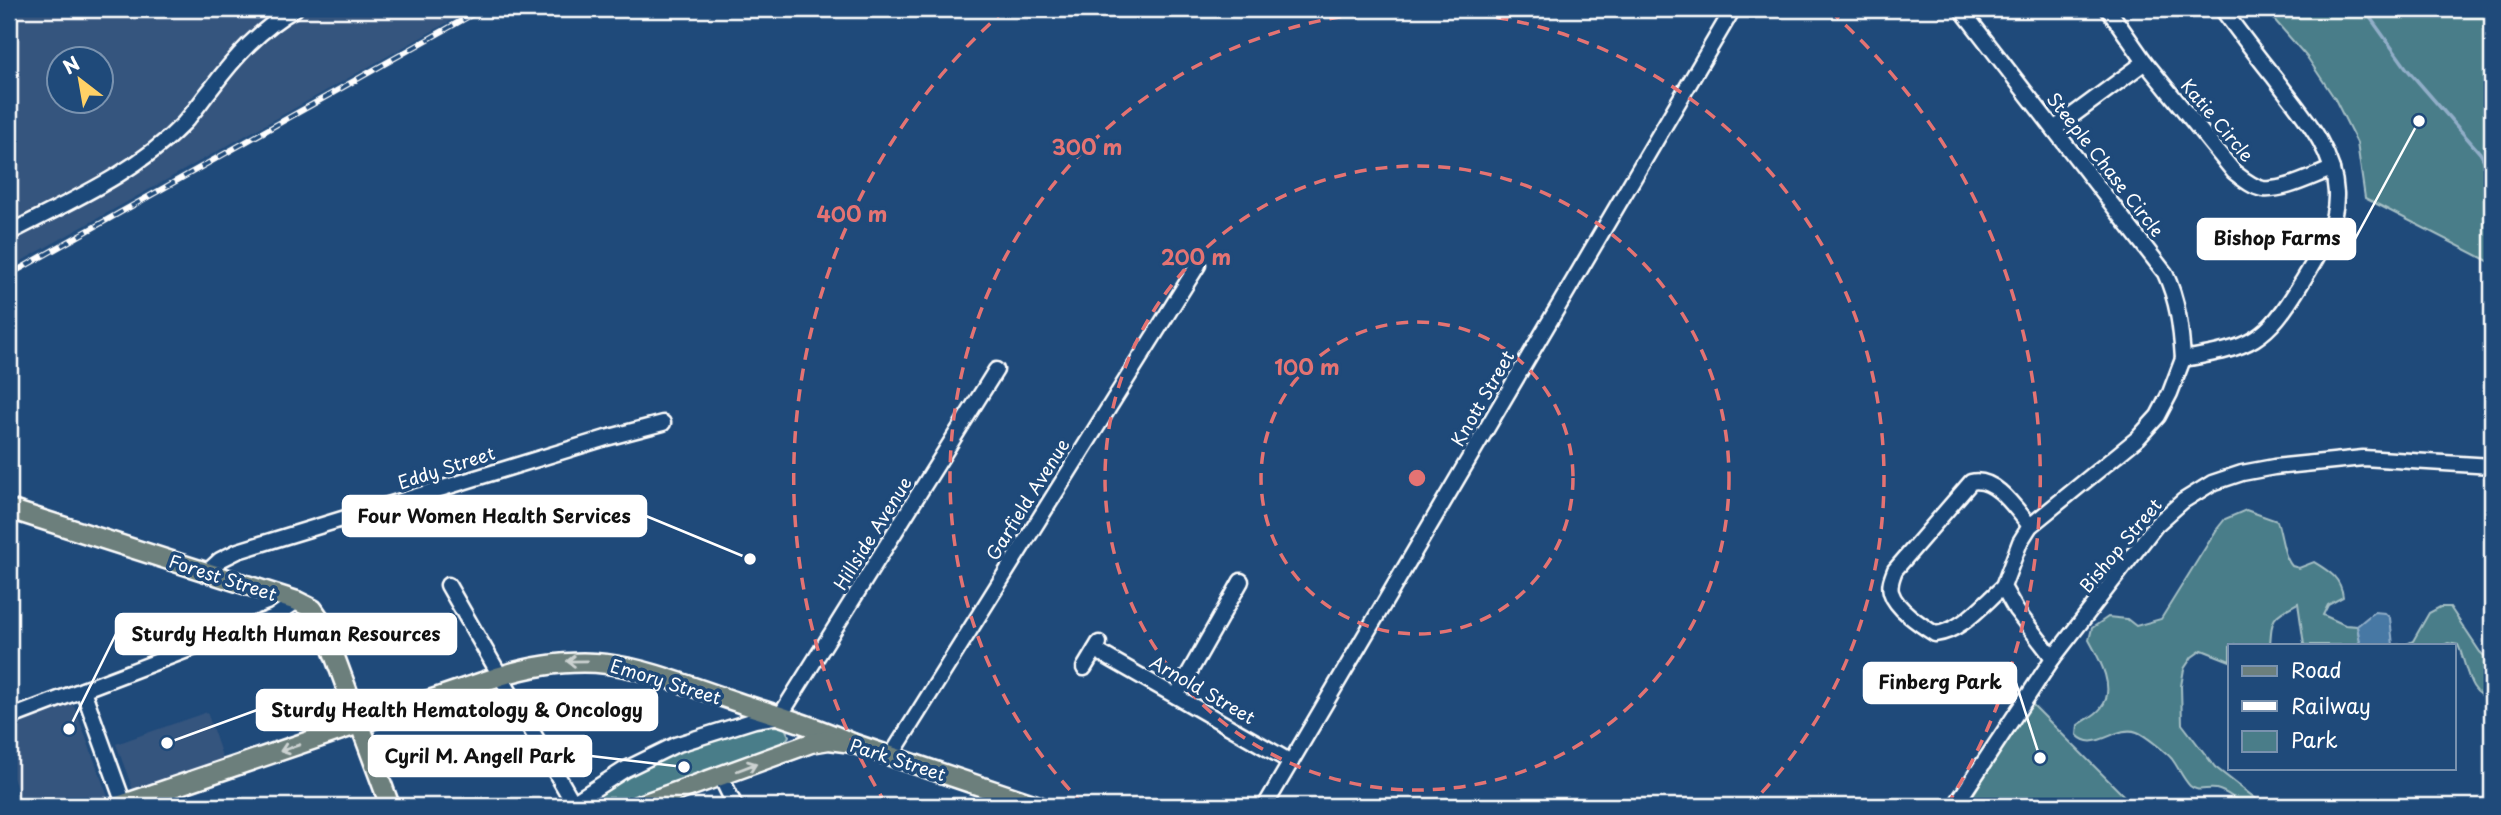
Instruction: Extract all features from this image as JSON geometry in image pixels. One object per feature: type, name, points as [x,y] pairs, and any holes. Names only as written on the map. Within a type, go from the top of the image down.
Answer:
[{"type":"main road","name":"Forest Street","points":[[9,510],[297,601],[313,609],[320,619],[390,806]]},
{"type":"main road","name":"Emory Street","points":[[123,806],[500,676],[560,662],[615,664],[647,671],[823,730],[852,743]]},
{"type":"main road","points":[[784,717],[797,734],[793,750]]},
{"type":"main road","name":"Park Street","points":[[637,806],[821,741],[852,743],[1039,806]]},
{"type":"street","points":[[9,233],[118,176],[177,129],[260,32],[295,9]]},
{"type":"street","name":"Knott Street","points":[[1265,806],[1733,9]]},
{"type":"street","name":"Steeple Chase Circle","points":[[1961,9],[2165,273],[2175,293],[2181,324],[2183,359],[2158,416],[2138,438],[2031,526],[2020,542],[2003,587]]},
{"type":"street","name":"Katie Circle","points":[[2108,9],[2145,62],[2234,173],[2249,184],[2263,189],[2278,187],[2332,169]]},
{"type":"street","points":[[2183,359],[2228,351],[2245,345],[2266,331],[2282,314],[2321,251],[2331,224],[2336,195],[2332,169],[2313,128],[2222,9]]},
{"type":"street","points":[[2054,129],[2145,62]]},
{"type":"street","name":"Garfield Avenue","points":[[891,756],[1198,265]]},
{"type":"street","name":"Hillside Avenue","points":[[784,717],[996,370]]},
{"type":"street","name":"Eddy Street","points":[[207,572],[219,560],[238,551],[663,423]]},
{"type":"street","name":"Bishop Street","points":[[1955,806],[2053,658],[2156,526],[2183,501],[2212,483],[2242,473],[2274,467],[2363,458],[2492,466]]},
{"type":"street","points":[[2031,526],[1990,484],[1980,480],[1970,482],[1895,570],[1890,583],[1892,595],[1901,606],[1935,634],[1946,633],[1957,627],[2003,587],[2016,610],[2053,658]]},
{"type":"street","points":[[1176,695],[1241,581]]},
{"type":"street","points":[[448,586],[572,805],[624,770],[675,745],[757,719],[784,717]]},
{"type":"street","points":[[9,718],[274,617],[297,601]]},
{"type":"street","name":"Arnold Street","points":[[1084,668],[1097,647],[1291,762]]},
{"type":"street","points":[[83,690],[123,806]]},
{"type":"street","points":[[721,777],[735,806]]},
{"type":"shaded area","points":[[9,9],[472,9],[9,268]]},
{"type":"shaded area","points":[[2374,612],[2385,613],[2390,618],[2393,644],[2358,644],[2360,641],[2357,626]]},
{"type":"shaded area","points":[[71,704],[75,708],[108,797],[86,806],[23,806],[13,778],[9,779],[9,728]]},
{"type":"shaded area","points":[[207,712],[223,759],[133,790],[116,744]]},
{"type":"green space","points":[[2265,9],[2492,9],[2492,263],[2365,198],[2357,143],[2335,99],[2307,57]]},
{"type":"green space","points":[[2246,510],[2277,521],[2292,566],[2299,568],[2314,562],[2333,576],[2340,585],[2343,597],[2328,605],[2323,615],[2345,625],[2357,626],[2360,642],[2304,644],[2298,603],[2275,618],[2270,644],[2228,644],[2228,660],[2202,650],[2192,657],[2184,669],[2181,686],[2182,724],[2215,767],[2256,799],[2255,805],[2216,789],[2193,788],[2169,756],[2137,732],[2121,732],[2091,741],[2077,735],[2078,725],[2099,711],[2107,692],[2105,674],[2089,640],[2092,628],[2108,617],[2127,619],[2136,626],[2161,619],[2225,519]]},
{"type":"green space","points":[[2440,607],[2450,607],[2480,652],[2492,663],[2492,698],[2477,692],[2473,686],[2458,645],[2407,644],[2413,641],[2429,613]]},
{"type":"green space","points":[[2031,703],[2134,806],[1966,806]]},
{"type":"green space","points":[[780,726],[785,728],[789,736],[784,744],[611,806],[588,806],[595,797],[629,776],[693,746],[739,732]]},
{"type":"waterway","points":[[2364,9],[2407,69],[2480,153],[2492,175]]},
{"type":"railway","points":[[9,275],[482,9]]},
{"type":"place","name":"Bishop Farms","points":[[2419,121]]},
{"type":"place","name":"Four Women Health Services","points":[[750,559]]},
{"type":"place","name":"Sturdy Health Human Resources","points":[[69,729]]},
{"type":"place","name":"Sturdy Health Hematology & Oncology","points":[[167,743]]},
{"type":"place","name":"Finberg Park","points":[[2040,758]]},
{"type":"place","name":"Cyril M. Angell Park","points":[[684,767]]}]
